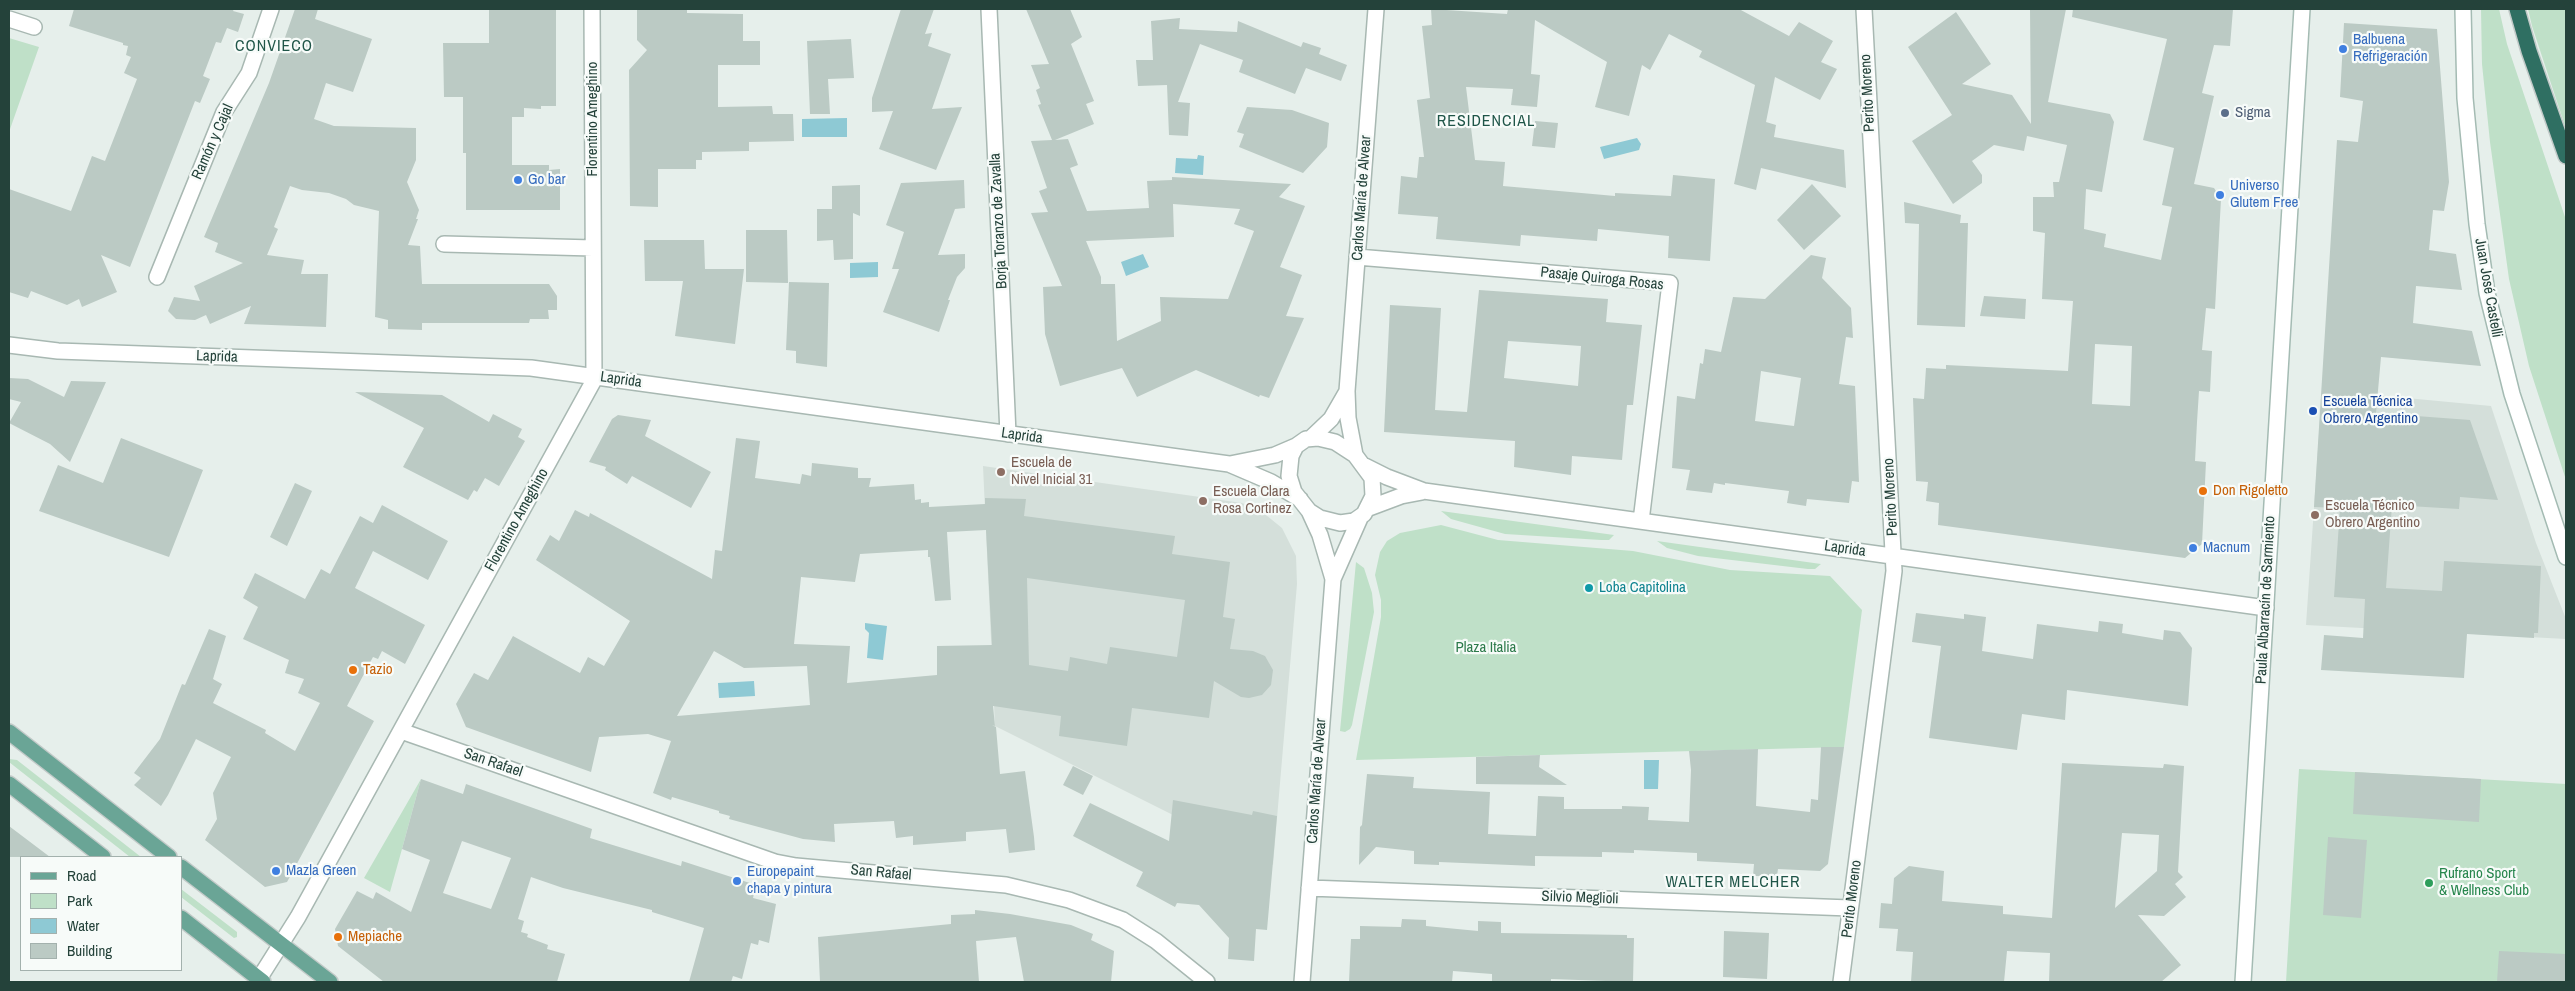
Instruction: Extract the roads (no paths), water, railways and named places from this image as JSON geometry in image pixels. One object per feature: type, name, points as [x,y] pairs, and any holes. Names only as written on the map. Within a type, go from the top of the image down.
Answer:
[{"type":"highway","points":[[2517,9],[2529,51],[2566,156]]},
{"type":"main road","points":[[9,732],[168,856]]},
{"type":"main road","points":[[9,784],[102,856]]},
{"type":"main road","points":[[182,868],[330,982]]},
{"type":"main road","points":[[182,919],[260,981]]},
{"type":"street","name":"Ramón y Cajal","points":[[157,277],[224,112],[248,73],[271,9]]},
{"type":"street","name":"Florentino Ameghino","points":[[260,981],[298,917],[594,376],[592,9]]},
{"type":"street","name":"Borja Toranzo de Zavalla","points":[[989,9],[1008,434]]},
{"type":"street","name":"Carlos María de Alvear","points":[[1360,460],[1348,418],[1347,386],[1376,9]]},
{"type":"street","name":"Perito Moreno","points":[[1840,982],[1894,571],[1864,9]]},
{"type":"street","name":"Paula Albarracín de Sarmiento","points":[[2243,982],[2302,9]]},
{"type":"street","name":"Juan José Castelli","points":[[2463,9],[2465,98],[2477,224],[2487,293],[2498,342],[2518,413],[2566,557]]},
{"type":"street","points":[[9,19],[34,27]]},
{"type":"street","points":[[444,244],[593,248]]},
{"type":"street","name":"Pasaje Quiroga Rosas","points":[[1357,257],[1670,283],[1641,521]]},
{"type":"street","name":"Laprida","points":[[9,345],[58,351],[531,368],[1229,464],[1270,482],[1305,505]]},
{"type":"street","name":"Carlos María de Alvear","points":[[1311,438],[1331,419],[1342,401],[1347,386]]},
{"type":"street","points":[[1311,438],[1335,442],[1360,460],[1372,478],[1373,487],[1364,513],[1340,523],[1320,518],[1294,492],[1289,476],[1291,456],[1296,446],[1311,438]]},
{"type":"street","name":"Laprida","points":[[1229,464],[1261,459],[1296,446]]},
{"type":"street","name":"Laprida","points":[[1360,460],[1387,478],[1424,491],[2266,608]]},
{"type":"street","name":"Laprida","points":[[1364,513],[1401,496],[1424,491]]},
{"type":"street","name":"Carlos María de Alvear","points":[[1305,505],[1320,535],[1333,579]]},
{"type":"street","name":"Carlos María de Alvear","points":[[1302,982],[1333,579],[1364,513]]},
{"type":"street","name":"San Rafael","points":[[401,730],[775,862],[805,867],[1006,885],[1069,900],[1123,920],[1156,941],[1207,982]]},
{"type":"street","name":"Silvio Meglioli","points":[[1309,888],[1850,908]]},
{"type":"water","points":[[847,118],[847,137],[802,137],[802,119]]},
{"type":"water","points":[[1637,138],[1641,144],[1639,150],[1604,159],[1600,147]]},
{"type":"water","points":[[1198,155],[1204,156],[1203,175],[1175,173],[1176,158],[1197,159]]},
{"type":"water","points":[[1143,254],[1149,267],[1126,276],[1121,262]]},
{"type":"water","points":[[878,262],[878,277],[850,278],[850,263]]},
{"type":"water","points":[[865,623],[887,626],[883,660],[867,658],[869,633],[865,629]]},
{"type":"water","points":[[754,681],[755,696],[719,698],[718,683]]},
{"type":"water","points":[[1644,760],[1659,760],[1658,789],[1644,789]]},
{"type":"place","name":"Balbuena Refrigeración","points":[[2343,49]]},
{"type":"place","name":"Sigma","points":[[2225,113]]},
{"type":"place","name":"Go bar","points":[[518,180]]},
{"type":"place","name":"Universo Glutem Free","points":[[2220,195]]},
{"type":"place","name":"Escuela Técnica Obrero Argentino","points":[[2313,411]]},
{"type":"place","name":"Escuela de Nivel Inicial 31","points":[[1001,472]]},
{"type":"place","name":"Don Rigoletto","points":[[2203,491]]},
{"type":"place","name":"Escuela Clara Rosa Cortinez","points":[[1203,501]]},
{"type":"place","name":"Escuela Técnico Obrero Argentino","points":[[2315,515]]},
{"type":"place","name":"Macnum","points":[[2193,548]]},
{"type":"place","name":"Loba Capitolina","points":[[1589,588]]},
{"type":"place","name":"Tazio","points":[[353,670]]},
{"type":"place","name":"Mazla Green","points":[[276,871]]},
{"type":"place","name":"Europepaint chapa y pintura","points":[[737,881]]},
{"type":"place","name":"Rufrano Sport & Wellness Club","points":[[2429,883]]},
{"type":"place","name":"Mepiache","points":[[338,937]]},
{"type":"district","name":"CONVIECO","points":[[274,47]]},
{"type":"district","name":"RESIDENCIAL","points":[[1486,122]]},
{"type":"district","name":"WALTER MELCHER","points":[[1733,883]]},
{"type":"park label","name":"Plaza Italia","points":[[1486,648]]}]
